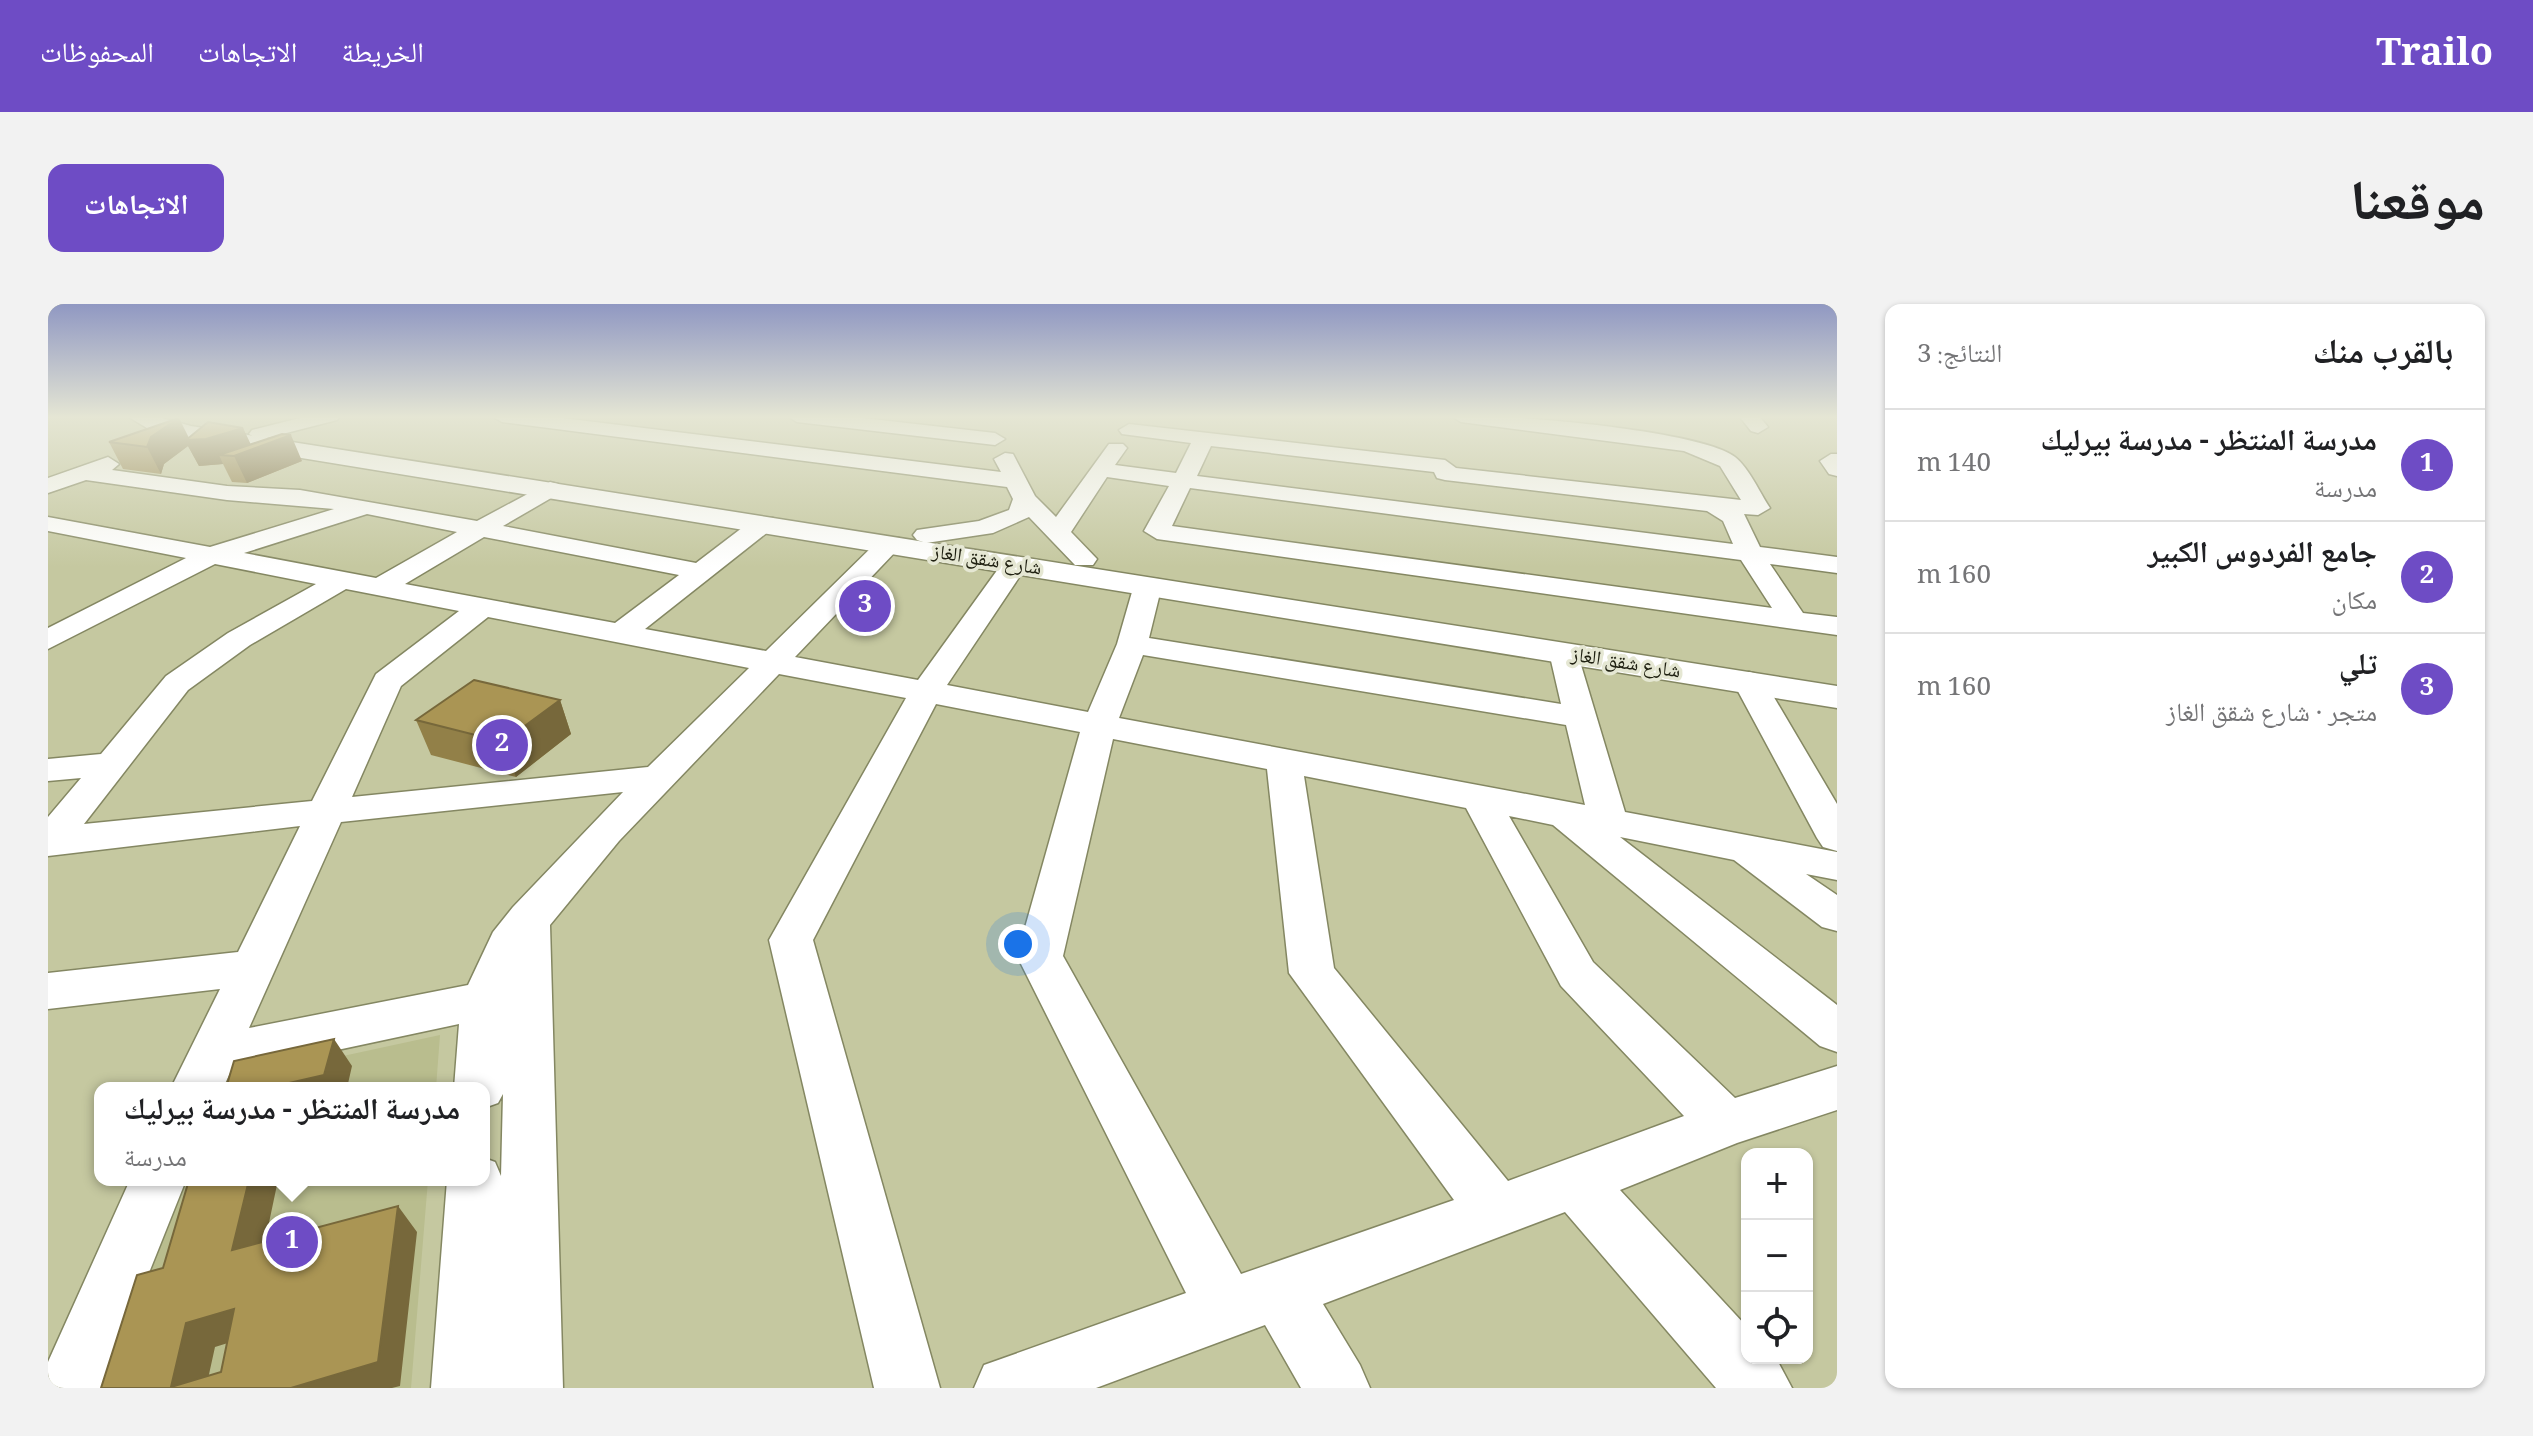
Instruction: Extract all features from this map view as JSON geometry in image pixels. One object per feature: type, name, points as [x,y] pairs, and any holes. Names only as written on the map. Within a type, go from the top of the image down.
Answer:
[{"type":"main road","name":"شارع شقق الغاز","points":[[408,467],[550,489],[926,535],[1837,677]]},
{"type":"main road","name":"شارع شقق الغاز","points":[[458,467],[692,505],[764,523],[1837,697]]},
{"type":"street","points":[[172,467],[174,477],[182,478],[204,478],[249,467]]},
{"type":"street","points":[[857,467],[1021,490]]},
{"type":"street","points":[[1009,467],[1021,490],[1057,534],[1084,559]]},
{"type":"street","points":[[1057,534],[1103,467]]},
{"type":"street","points":[[1192,467],[1157,531],[1837,626]]},
{"type":"street","points":[[1221,541],[1252,467]]},
{"type":"street","points":[[1296,551],[1316,467]]},
{"type":"street","points":[[1362,560],[1373,467]]},
{"type":"street","points":[[1425,467],[1530,484],[1758,508],[1731,467]]},
{"type":"street","points":[[1445,467],[1450,573]]},
{"type":"street","points":[[1101,470],[1837,565]]},
{"type":"street","points":[[1604,470],[1749,490]]},
{"type":"street","points":[[48,486],[62,471],[366,507],[697,571]]},
{"type":"street","points":[[1530,484],[1551,587]]},
{"type":"street","points":[[380,587],[550,489]]},
{"type":"street","points":[[926,535],[973,530],[1004,522],[1019,514],[1021,490]]},
{"type":"street","points":[[1713,505],[1734,517],[1750,554],[1794,620]]},
{"type":"street","points":[[48,640],[212,555],[366,507]]},
{"type":"street","points":[[621,633],[697,571],[764,523]]},
{"type":"street","points":[[48,524],[1837,866]]},
{"type":"street","points":[[48,551],[91,532]]},
{"type":"street","points":[[482,1082],[528,918],[659,777],[890,543]]},
{"type":"street","points":[[1679,544],[1710,608]]},
{"type":"street","points":[[907,1388],[791,940],[926,692],[1015,564]]},
{"type":"street","points":[[49,841],[160,701],[199,664],[343,580]]},
{"type":"street","points":[[1148,585],[1132,644],[1099,725],[1040,956],[1253,1300],[1337,1388]]},
{"type":"street","points":[[204,1072],[329,811],[387,681],[483,607]]},
{"type":"street","points":[[1132,644],[1582,718]]},
{"type":"street","points":[[1564,652],[1608,822]]},
{"type":"street","points":[[1749,682],[1837,838]]},
{"type":"street","points":[[1284,760],[1312,973],[1497,1212]]},
{"type":"street","points":[[48,770],[110,764]]},
{"type":"street","points":[[49,841],[659,777]]},
{"type":"street","points":[[1480,798],[1577,974],[1726,1124]]},
{"type":"street","points":[[1564,814],[1837,1032]]},
{"type":"street","points":[[1739,847],[1837,916]]},
{"type":"street","points":[[48,991],[253,968]]},
{"type":"street","points":[[204,1072],[506,996]]},
{"type":"street","points":[[506,996],[530,1388]]},
{"type":"street","points":[[1007,1388],[1497,1212],[1726,1124],[1837,1088]]},
{"type":"street","points":[[1575,1182],[1759,1388]]},
{"type":"street","points":[[70,1388],[155,1186]]},
{"type":"street","points":[[464,1388],[475,1186]]},
{"type":"shaded area","points":[[440,1035],[436,1082],[240,1082],[251,1076]]},
{"type":"shaded area","points":[[182,1186],[428,1186],[411,1388],[105,1388]]},
{"type":"building","points":[[474,680],[560,700],[503,742],[416,720]]},
{"type":"building","points":[[334,1039],[324,1075],[294,1082],[228,1082],[234,1061]]},
{"type":"building","points":[[187,1186],[248,1186],[232,1250],[398,1206],[378,1362],[291,1388],[101,1388],[137,1275],[163,1268]],"holes":[[[234,1309],[221,1372],[171,1387],[186,1323]]]},
{"type":"place","name":"تلي","points":[[865,606]]},
{"type":"place","name":"جامع الفردوس الكبير","points":[[502,745]]},
{"type":"place","name":"مدرسة المنتظر - مدرسة بيرليك","points":[[292,1242]]}]
